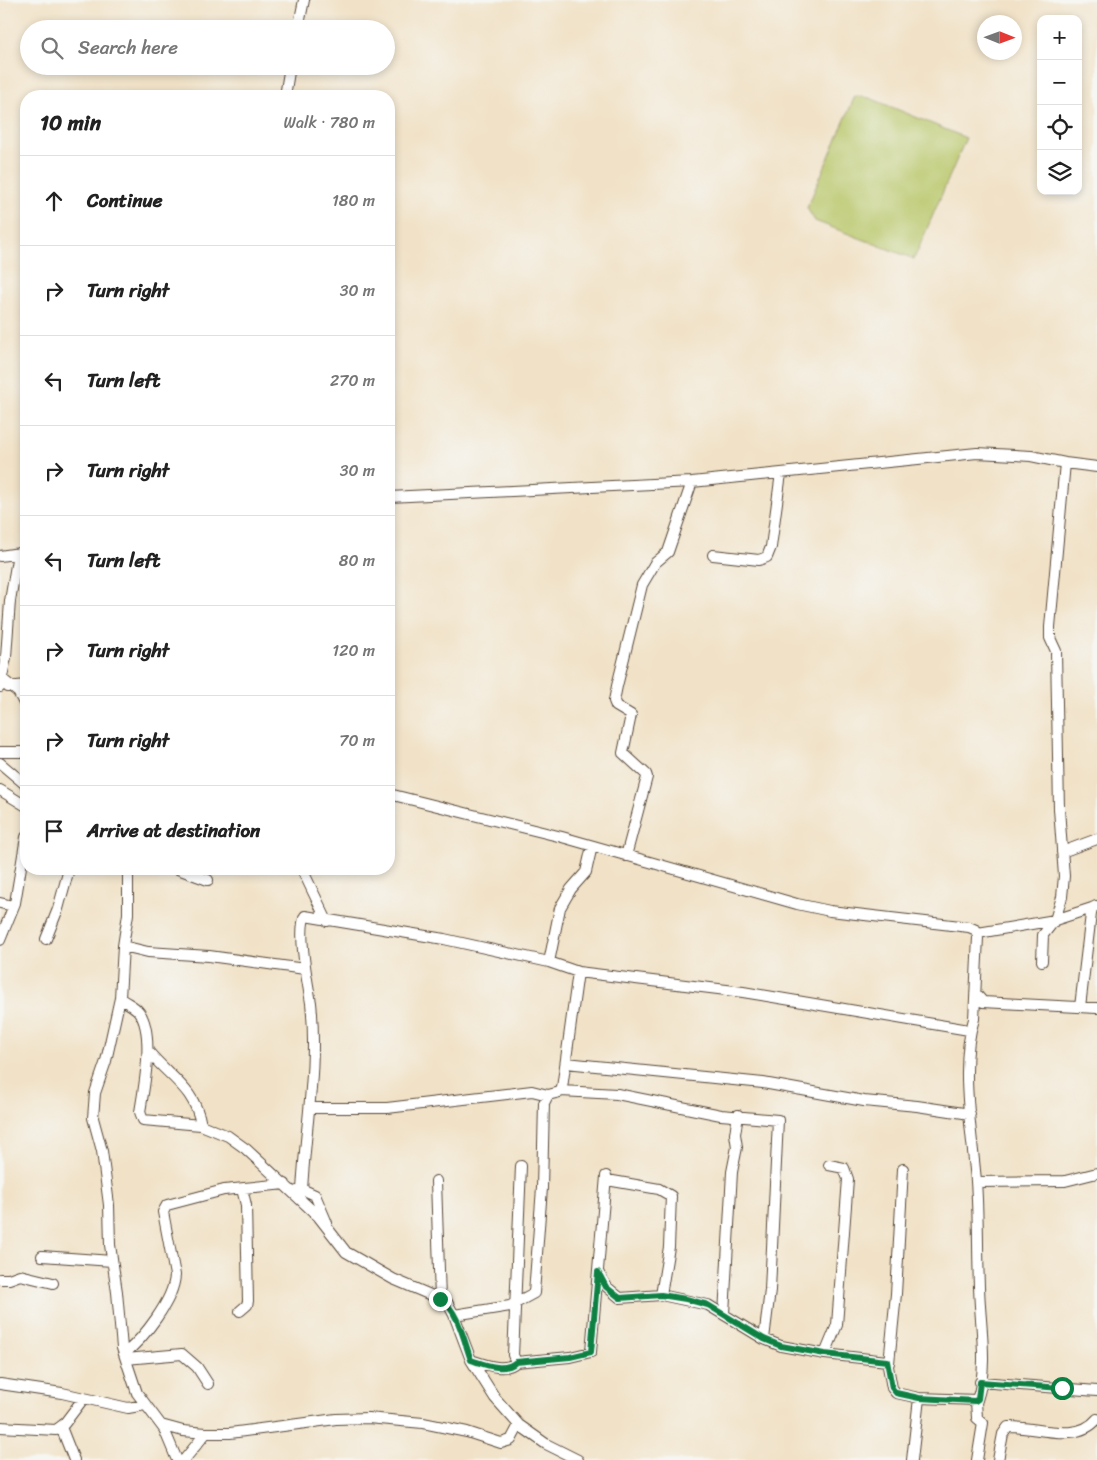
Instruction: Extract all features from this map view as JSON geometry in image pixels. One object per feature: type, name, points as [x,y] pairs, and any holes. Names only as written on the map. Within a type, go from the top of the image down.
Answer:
[{"type":"street","points":[[300,20],[304,0]]},
{"type":"street","points":[[286,90],[288,75]]},
{"type":"street","points":[[395,497],[692,482],[977,453],[1031,456],[1097,467]]},
{"type":"street","points":[[1042,961],[1042,935],[1055,920],[1062,897],[1064,876],[1056,652],[1050,638],[1050,627],[1064,463]]},
{"type":"street","points":[[712,555],[759,560],[767,557],[771,547],[780,473]]},
{"type":"street","points":[[626,856],[647,777],[623,753],[631,715],[616,706],[617,686],[642,585],[655,563],[668,552],[692,482]]},
{"type":"street","points":[[0,556],[20,552]]},
{"type":"street","points":[[20,565],[1,685],[20,686]]},
{"type":"street","points":[[12,686],[20,698]]},
{"type":"street","points":[[0,752],[20,752]]},
{"type":"street","points":[[0,764],[20,780]]},
{"type":"street","points":[[0,790],[20,802]]},
{"type":"street","points":[[395,796],[592,846],[797,904],[830,911],[969,927],[978,933],[1055,920],[1095,907],[1080,1007]]},
{"type":"street","points":[[1062,852],[1097,839]]},
{"type":"street","points":[[549,962],[560,908],[571,889],[586,872],[592,846]]},
{"type":"street","points":[[0,940],[13,906],[20,869]]},
{"type":"street","points":[[46,939],[58,909],[67,875]]},
{"type":"street","points":[[128,875],[128,914],[122,946],[120,998],[106,1061],[97,1084],[93,1110],[108,1205],[112,1262],[125,1356],[137,1393],[145,1406],[161,1424],[177,1460]]},
{"type":"street","points":[[194,875],[208,880]]},
{"type":"street","points":[[305,875],[327,921]]},
{"type":"street","points":[[0,903],[13,906]]},
{"type":"street","points":[[302,1191],[310,1108],[312,1023],[305,970],[304,918],[308,916],[327,921],[444,939],[549,962],[578,972],[743,992],[969,1030]]},
{"type":"street","points":[[977,1460],[983,1423],[977,1418],[976,1400],[980,1382],[983,1337],[978,1267],[976,1182],[970,1114],[969,1030],[974,1019],[978,933]]},
{"type":"street","points":[[122,946],[148,952],[209,956],[305,970]]},
{"type":"street","points":[[561,1091],[578,972]]},
{"type":"street","points":[[976,994],[983,1002],[1097,1008]]},
{"type":"street","points":[[120,998],[140,1012],[148,1051],[140,1112],[141,1118],[148,1122],[201,1125],[228,1136],[318,1216],[339,1245],[354,1258],[393,1279],[447,1302],[454,1314],[471,1360],[490,1392],[519,1425],[546,1444],[578,1460]]},
{"type":"street","points":[[148,1051],[186,1089],[196,1105],[201,1125]]},
{"type":"street","points":[[566,1063],[763,1083],[864,1101],[970,1114]]},
{"type":"street","points":[[310,1108],[387,1108],[532,1091],[548,1095],[561,1091],[617,1094],[721,1114],[777,1119],[779,1124],[770,1290],[764,1339]]},
{"type":"street","points":[[454,1314],[516,1303],[532,1295],[535,1288],[544,1102],[548,1095]]},
{"type":"street","points":[[724,1314],[732,1172],[737,1146],[735,1133],[738,1115]]},
{"type":"street","points":[[516,1362],[513,1355],[521,1166]]},
{"type":"street","points":[[825,1354],[837,1326],[848,1179],[844,1168],[829,1166]]},
{"type":"street","points":[[903,1168],[898,1277],[889,1363],[893,1391],[919,1398],[976,1400]]},
{"type":"street","points":[[976,1182],[1065,1180],[1097,1173]]},
{"type":"street","points":[[471,1360],[501,1367],[511,1367],[516,1362],[570,1357],[591,1352],[606,1176],[608,1180],[668,1193],[672,1199],[670,1232],[661,1295]]},
{"type":"street","points":[[436,1182],[440,1299]]},
{"type":"street","points":[[125,1356],[152,1325],[174,1281],[164,1210],[167,1205],[224,1190],[288,1188],[315,1195],[320,1203],[330,1231]]},
{"type":"street","points":[[240,1312],[247,1305],[248,1292],[246,1205],[242,1189]]},
{"type":"street","points":[[42,1256],[112,1262]]},
{"type":"street","points":[[598,1272],[606,1287],[620,1298],[661,1295],[700,1303],[724,1314],[764,1339],[789,1348],[885,1360],[889,1363]]},
{"type":"street","points":[[0,1279],[9,1279],[20,1275],[53,1283]]},
{"type":"street","points":[[125,1356],[182,1354],[198,1367],[208,1384]]},
{"type":"street","points":[[980,1382],[1097,1391]]},
{"type":"street","points":[[0,1384],[62,1393],[128,1408],[145,1406]]},
{"type":"street","points":[[912,1460],[919,1398]]},
{"type":"street","points":[[0,1427],[50,1430],[61,1427],[83,1399]]},
{"type":"street","points":[[161,1424],[183,1431],[230,1433],[336,1419],[368,1418],[423,1423],[467,1432],[504,1443],[511,1440],[519,1425]]},
{"type":"street","points":[[998,1460],[1003,1434],[1008,1427],[1080,1431],[1097,1419]]},
{"type":"street","points":[[61,1427],[74,1460]]},
{"type":"street","points":[[184,1460],[206,1433]]},
{"type":"green space","points":[[855,96],[870,98],[966,138],[914,259],[815,221],[807,208]]},
{"type":"route","points":[[440,1299],[447,1302],[454,1314],[471,1360],[501,1367],[511,1367],[516,1362],[589,1354],[592,1351],[598,1272],[606,1287],[612,1294],[620,1298],[661,1295],[686,1299],[708,1305],[764,1339],[781,1346],[825,1354],[885,1360],[889,1363],[892,1388],[896,1393],[919,1398],[930,1397],[975,1401],[978,1399],[980,1382],[1062,1388]]}]
